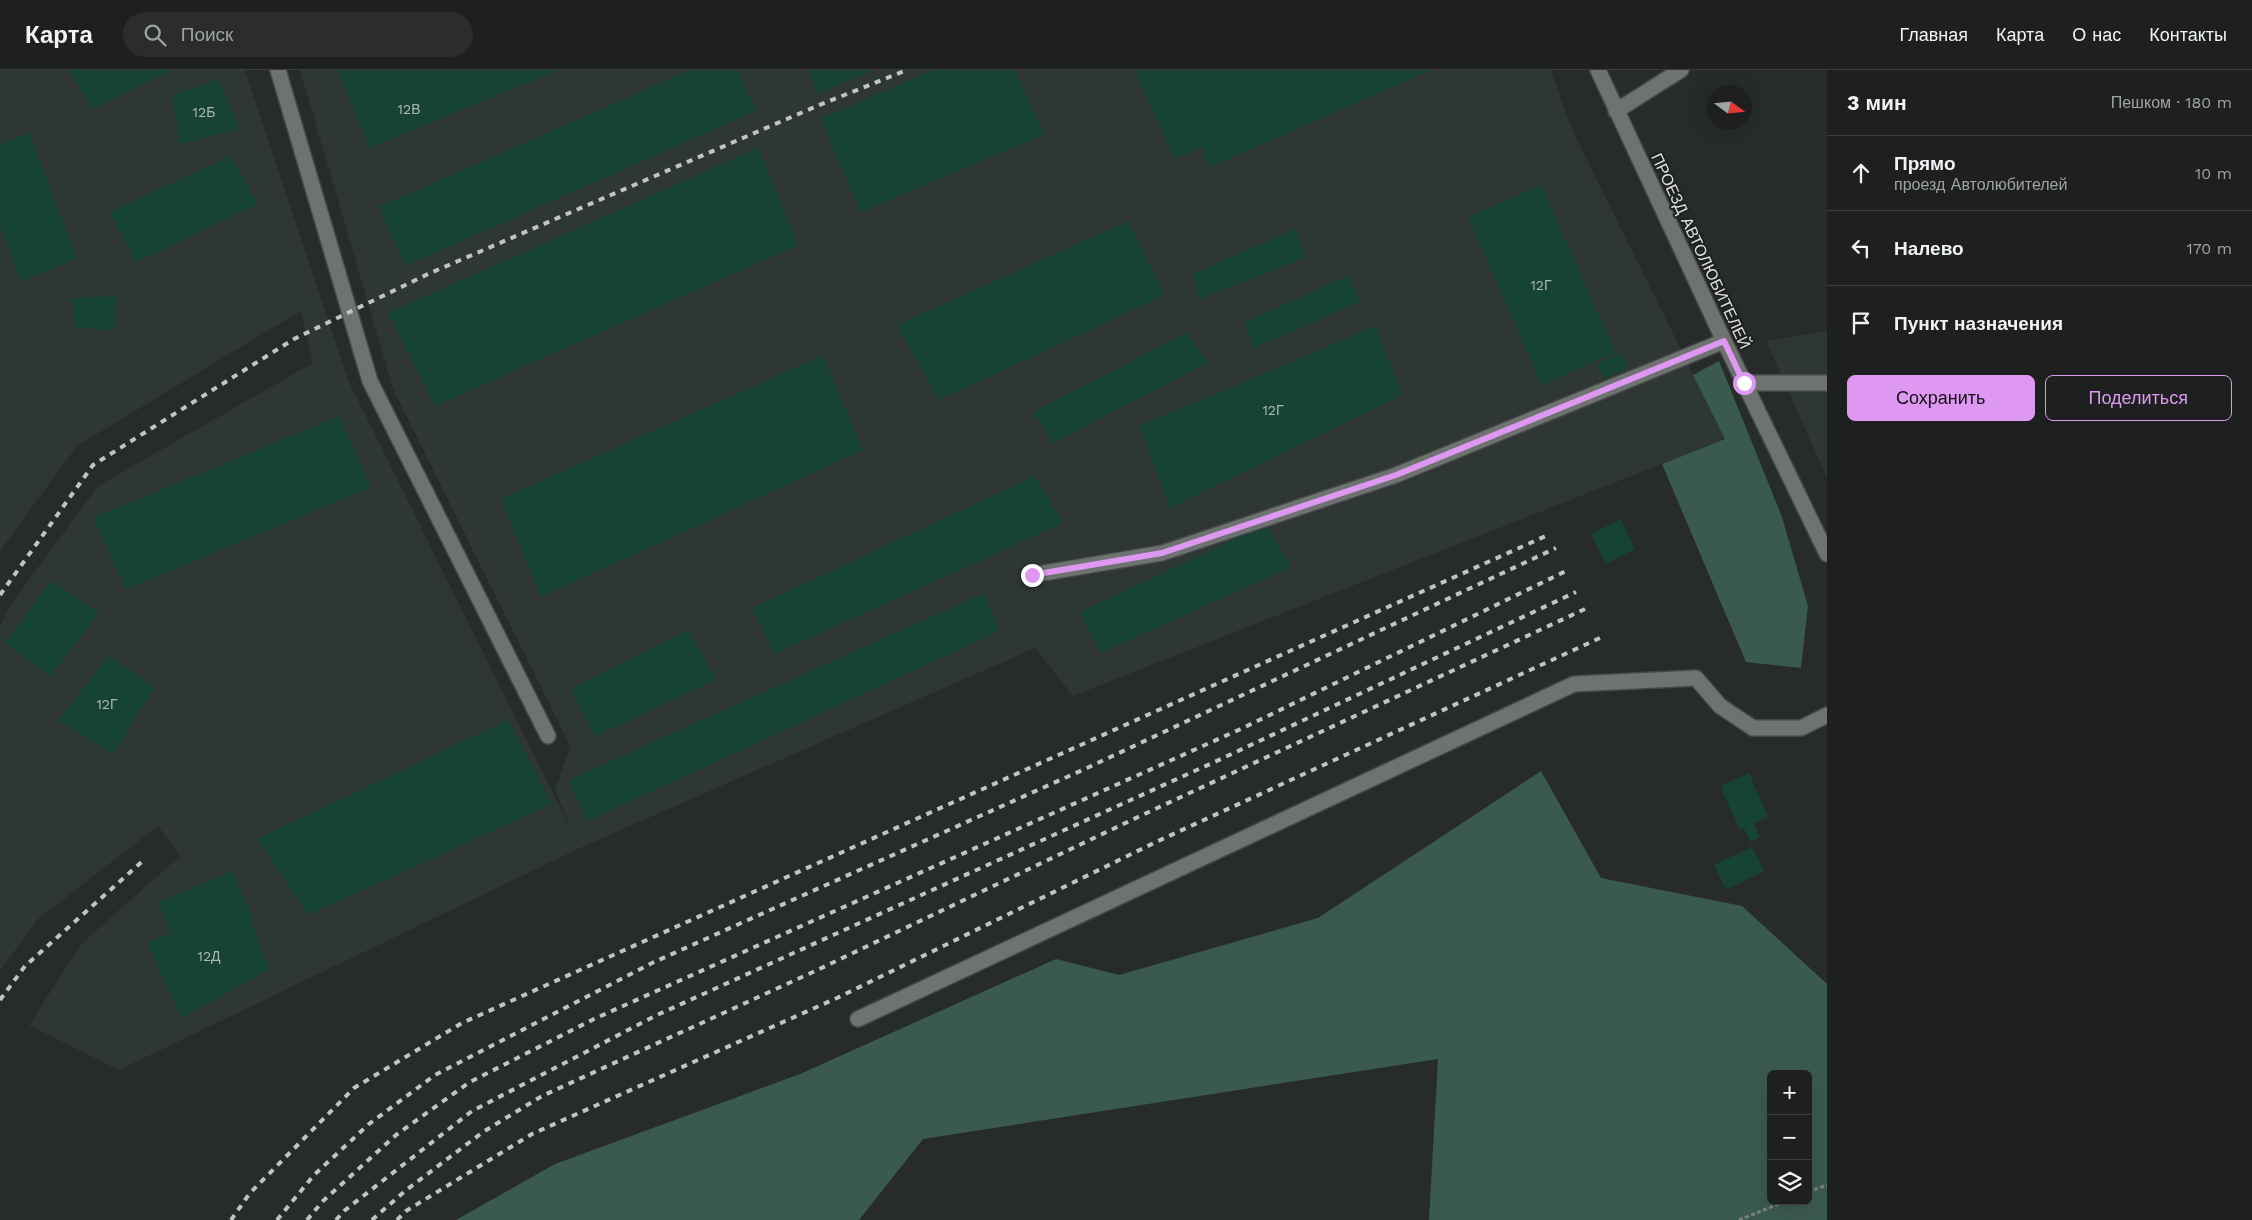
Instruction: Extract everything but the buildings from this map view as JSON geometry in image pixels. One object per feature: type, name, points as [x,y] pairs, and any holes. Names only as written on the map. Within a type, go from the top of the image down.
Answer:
[{"type":"street","points":[[278,70],[370,381],[548,736]]},
{"type":"street","name":"ПРОЕЗД АВТОЛЮБИТЕЛЕЙ","points":[[1598,70],[1724,341],[1827,554]]},
{"type":"street","points":[[1616,111],[1681,70]]},
{"type":"street","points":[[1032,575],[1162,553],[1396,475],[1724,341]]},
{"type":"street","points":[[1744,383],[1827,384]]},
{"type":"street","points":[[858,1019],[1574,684],[1696,678],[1720,706],[1753,728],[1801,728],[1827,715]]},
{"type":"path","points":[[1812,1191],[1827,1185]]},
{"type":"path","points":[[1739,1220],[1776,1205]]},
{"type":"shaded area","points":[[0,70],[245,70],[349,382],[573,833],[555,791],[570,746],[393,389],[300,70],[1551,70],[1571,127],[1725,439],[1073,696],[1035,648],[580,848],[119,1070],[29,1025],[82,943],[180,856],[158,826],[38,919],[0,971],[0,628],[8,608],[98,486],[313,363],[301,311],[77,446],[0,551]]},
{"type":"shaded area","points":[[1827,331],[1827,478],[1766,341]]},
{"type":"green space","points":[[1719,361],[1782,517],[1808,606],[1801,668],[1746,662],[1662,464],[1725,439],[1693,375]]},
{"type":"green space","points":[[1541,771],[1601,878],[1742,906],[1827,984],[1827,1220],[1429,1220],[1438,1059],[923,1139],[859,1220],[456,1220],[555,1164],[800,1074],[1056,959],[1119,975],[1318,918]]},
{"type":"railway","points":[[0,595],[93,465],[294,339],[428,274],[817,106],[907,70]]},
{"type":"railway","points":[[231,1220],[250,1193],[354,1088],[462,1023],[1548,535]]},
{"type":"railway","points":[[277,1220],[314,1175],[369,1124],[435,1075],[652,963],[1087,768],[1556,548]]},
{"type":"railway","points":[[307,1220],[323,1201],[396,1135],[470,1082],[594,1019],[1243,728],[1566,571]]},
{"type":"railway","points":[[336,1220],[344,1211],[472,1111],[657,1015],[1221,759],[1576,592]]},
{"type":"railway","points":[[372,1220],[405,1191],[483,1132],[542,1096],[813,972],[1138,817],[1585,609]]},
{"type":"railway","points":[[397,1220],[406,1211],[532,1134],[837,998],[1156,842],[1602,637]]},
{"type":"railway","points":[[0,1000],[25,966],[145,859]]},
{"type":"route","points":[[1032,575],[1162,553],[1396,475],[1724,341],[1744,383]]}]
